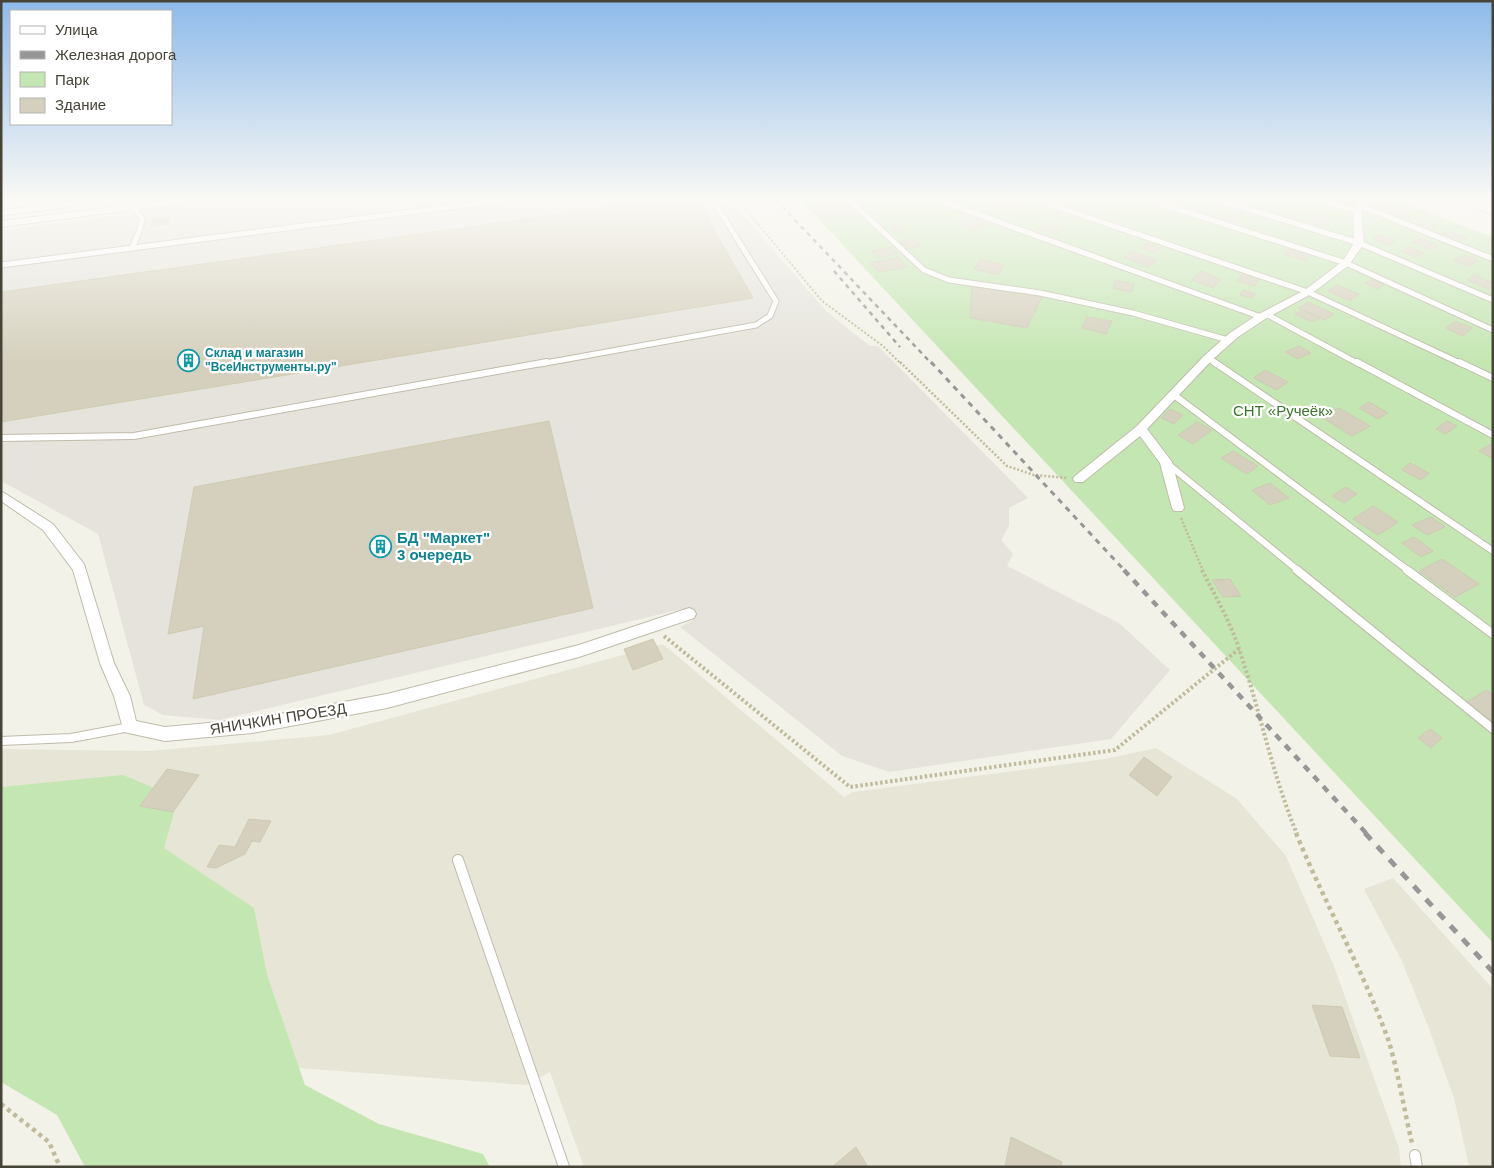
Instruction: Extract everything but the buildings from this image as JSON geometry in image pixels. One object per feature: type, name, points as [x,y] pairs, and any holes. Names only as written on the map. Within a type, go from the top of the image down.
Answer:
[{"type":"street","points":[[1079,479],[1141,429],[1208,358],[1228,340],[1264,316],[1308,292],[1346,263],[1352,255]]},
{"type":"street","points":[[1141,429],[1166,462],[1178,508]]},
{"type":"street","points":[[1,495],[48,527],[79,568],[107,663],[122,696],[130,727]]},
{"type":"street","name":"ЯНИЧКИН ПРОЕЗД","points":[[130,727],[165,734],[252,726],[387,701],[570,654],[689,614]]},
{"type":"lane","points":[[1,265],[82,255]]},
{"type":"lane","points":[[1,438],[134,436],[756,324],[770,316],[776,302],[747,255]]},
{"type":"lane","points":[[907,255],[924,270],[949,280],[1040,293],[1124,311],[1228,340]]},
{"type":"lane","points":[[1091,255],[1264,316],[1493,435]]},
{"type":"lane","points":[[1198,255],[1308,292],[1493,378]]},
{"type":"lane","points":[[1319,255],[1346,263],[1493,330]]},
{"type":"lane","points":[[1386,255],[1493,300]]},
{"type":"lane","points":[[1480,255],[1493,260]]},
{"type":"lane","points":[[1208,358],[1493,551]]},
{"type":"lane","points":[[1174,396],[1493,634]]},
{"type":"lane","points":[[1166,462],[1493,729]]},
{"type":"lane","points":[[1,741],[71,738],[130,727]]},
{"type":"lane","points":[[458,860],[543,1111],[564,1167]]},
{"type":"lane","points":[[1415,1155],[1417,1167]]},
{"type":"path","points":[[783,255],[822,301],[883,346],[1007,466],[1034,475],[1079,479]]},
{"type":"path","points":[[1178,508],[1197,559],[1228,621],[1239,650],[1279,786],[1295,830],[1312,872],[1347,942],[1388,1040],[1415,1155]]},
{"type":"path","points":[[654,627],[850,787],[1115,750],[1151,719],[1239,650]]},
{"type":"path","points":[[1,1104],[49,1142],[60,1167]]},
{"type":"shaded area","points":[[1,255],[777,255],[826,311],[870,346],[878,346],[1028,498],[1009,508],[1009,526],[1001,540],[1013,554],[1007,566],[1119,623],[1170,670],[1111,739],[889,772],[842,756],[680,627],[693,620],[682,609],[220,720],[163,715],[144,705],[98,534],[1,481]]},
{"type":"shaded area","points":[[663,644],[844,797],[853,792],[1105,759],[1156,748],[1237,799],[1286,856],[1334,966],[1399,1148],[1401,1167],[584,1167],[550,1072],[526,1085],[1,1046],[1,749],[149,751],[329,735]]},
{"type":"shaded area","points":[[1393,878],[1493,989],[1493,1167],[1469,1167],[1454,1098],[1428,1026],[1401,959],[1364,889]]},
{"type":"green space","name":"СНТ «Ручеёк»","points":[[852,255],[1493,255],[1493,943]]},
{"type":"green space","points":[[123,775],[178,798],[164,848],[254,908],[267,975],[305,1085],[379,1124],[483,1154],[490,1167],[85,1167],[57,1115],[1,1082],[1,787]]},
{"type":"railway","points":[[828,255],[932,364]]},
{"type":"railway","points":[[834,271],[900,347]]},
{"type":"railway","points":[[931,362],[1125,571]]},
{"type":"railway","points":[[1124,570],[1367,834]]},
{"type":"railway","points":[[1365,833],[1493,972]]},
{"type":"place","name":"Склад и магазин \"ВсеИнструменты.ру\"","points":[[189,360]]},
{"type":"place","name":"БД \"Маркет\" 3 очередь","points":[[381,547]]}]
